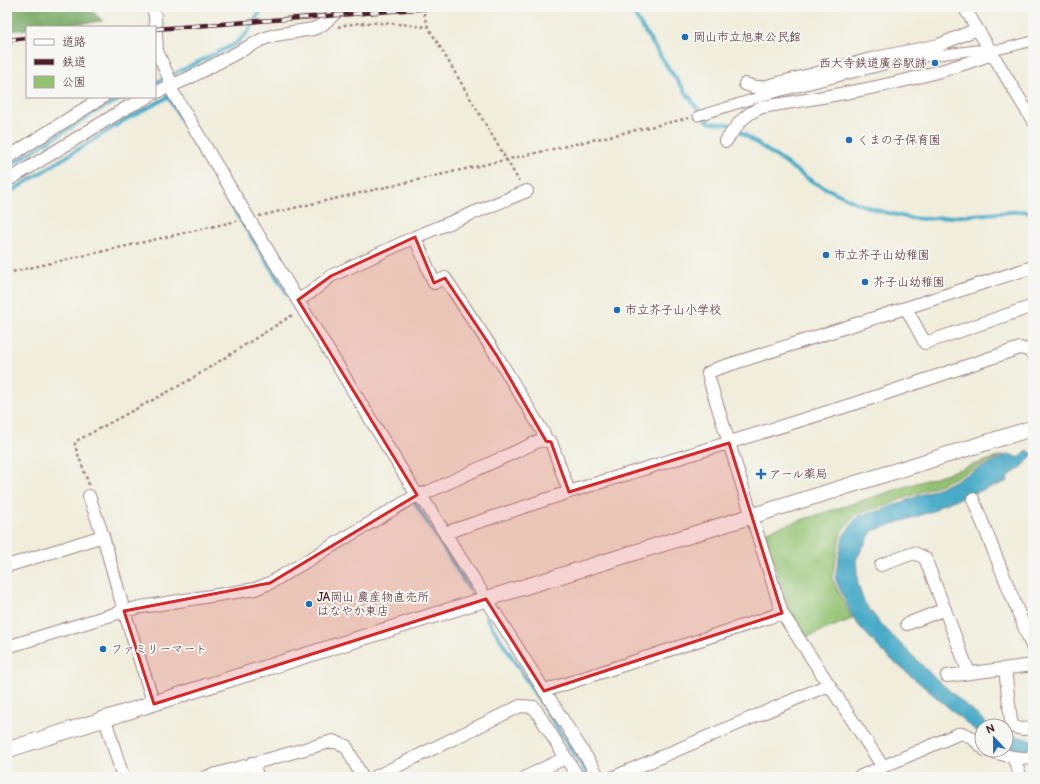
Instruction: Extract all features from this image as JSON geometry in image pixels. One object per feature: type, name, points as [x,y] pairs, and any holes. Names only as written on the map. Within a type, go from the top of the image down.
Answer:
[{"type":"street","points":[[153,7],[156,26]]},
{"type":"street","points":[[156,92],[169,81],[189,78],[263,39],[275,35],[313,29],[322,25],[342,7]]},
{"type":"street","points":[[964,7],[1033,121]]},
{"type":"street","points":[[745,84],[754,87],[763,87],[875,58],[939,44],[977,29]]},
{"type":"street","points":[[156,34],[158,62],[243,219],[298,300],[414,498],[425,502],[599,777]]},
{"type":"street","points":[[732,132],[752,111],[762,107],[836,96],[930,74],[960,66],[990,52],[1033,41]]},
{"type":"street","points":[[698,116],[759,97],[908,59],[976,50],[990,52]]},
{"type":"street","points":[[7,158],[100,98]]},
{"type":"street","points":[[7,182],[126,108],[146,98]]},
{"type":"street","points":[[298,300],[310,293],[331,276],[415,237],[525,192]]},
{"type":"street","points":[[415,237],[434,283],[445,278],[505,370],[544,434],[546,441]]},
{"type":"street","points":[[883,767],[782,613],[708,373],[716,369],[906,308],[1032,271]]},
{"type":"street","points":[[906,308],[925,343],[1033,306]]},
{"type":"street","points":[[445,533],[569,492],[862,401],[1020,348],[1028,350],[1033,354]]},
{"type":"street","points":[[7,750],[1033,428]]},
{"type":"street","points":[[7,647],[141,606],[255,588],[270,583],[414,498],[541,440],[551,442],[569,492]]},
{"type":"street","points":[[89,496],[154,704]]},
{"type":"street","points":[[973,499],[1033,649]]},
{"type":"street","points":[[7,566],[102,536]]},
{"type":"street","points":[[881,565],[914,553],[925,558],[970,673]]},
{"type":"street","points":[[907,624],[945,609]]},
{"type":"street","points":[[544,691],[782,613]]},
{"type":"street","points":[[947,676],[1005,670],[1033,665]]},
{"type":"street","points":[[1005,670],[1011,721],[1014,727],[1022,729],[1033,728]]},
{"type":"street","points":[[614,777],[828,685]]},
{"type":"street","points":[[375,777],[520,706],[534,707],[578,777]]},
{"type":"street","points":[[105,718],[123,777]]},
{"type":"street","points":[[859,777],[958,734],[964,733],[974,740]]},
{"type":"street","points":[[206,777],[333,741],[346,746],[362,777]]},
{"type":"street","points":[[1014,757],[1033,759]]},
{"type":"street","points":[[526,777],[565,758]]},
{"type":"street","points":[[1013,758],[1021,777]]},
{"type":"street","points":[[252,763],[258,777]]},
{"type":"path","points":[[424,7],[427,25],[525,192]]},
{"type":"path","points":[[333,29],[344,25],[366,24],[396,24],[422,27],[427,25]]},
{"type":"path","points":[[7,273],[698,116]]},
{"type":"path","points":[[89,496],[92,493],[75,446],[75,442],[188,381],[294,314]]},
{"type":"highlighted area","points":[[415,237],[434,283],[445,278],[497,356],[546,441],[551,442],[569,492],[729,443],[782,613],[544,691],[486,599],[154,704],[124,611],[270,583],[417,495],[298,300],[331,276]]},
{"type":"green space","points":[[7,7],[91,7],[91,10],[103,21],[56,26],[26,26],[26,29],[7,31]]},
{"type":"green space","points":[[1004,455],[941,484],[881,507],[856,514],[841,532],[832,578],[852,619],[804,638],[789,610],[764,532]]},
{"type":"water","points":[[1027,450],[1033,454],[1022,467],[1007,477],[1008,481],[941,505],[936,510],[872,531],[856,560],[858,585],[864,602],[879,622],[934,677],[981,718],[974,718],[974,729],[885,654],[860,627],[852,616],[835,578],[843,536],[858,516],[882,510],[948,484],[1009,454],[1019,458]]},
{"type":"water","points":[[1014,735],[1033,741],[1033,751],[1014,748]]},
{"type":"waterway","points":[[156,83],[235,44],[247,33],[263,7]]},
{"type":"waterway","points":[[629,7],[669,69],[706,120],[711,123],[729,124],[813,182],[859,204],[909,218],[924,219],[1024,211],[1033,214]]},
{"type":"waterway","points":[[167,95],[236,213],[288,295]]},
{"type":"waterway","points":[[7,194],[123,121],[168,97]]},
{"type":"waterway","points":[[7,167],[104,107],[123,98]]},
{"type":"waterway","points":[[412,498],[469,589]]},
{"type":"waterway","points":[[486,617],[589,777]]},
{"type":"railway","points":[[156,29],[444,7]]},
{"type":"railway","points":[[7,40],[26,38]]},
{"type":"place","name":"岡山市立旭東公民館","points":[[685,37]]},
{"type":"place","name":"西大寺鉄道廣谷駅跡","points":[[935,63]]},
{"type":"place","name":"くまの子保育園","points":[[849,140]]},
{"type":"place","name":"市立芥子山幼稚園","points":[[826,255]]},
{"type":"place","name":"芥子山幼稚園","points":[[865,282]]},
{"type":"place","name":"市立芥子山小学校","points":[[617,310]]},
{"type":"place","name":"アール薬局","points":[[761,474]]},
{"type":"place","name":"JA岡山 農産物直売所 はなやか東店","points":[[309,604]]},
{"type":"place","name":"ファミリーマート","points":[[103,649]]}]
